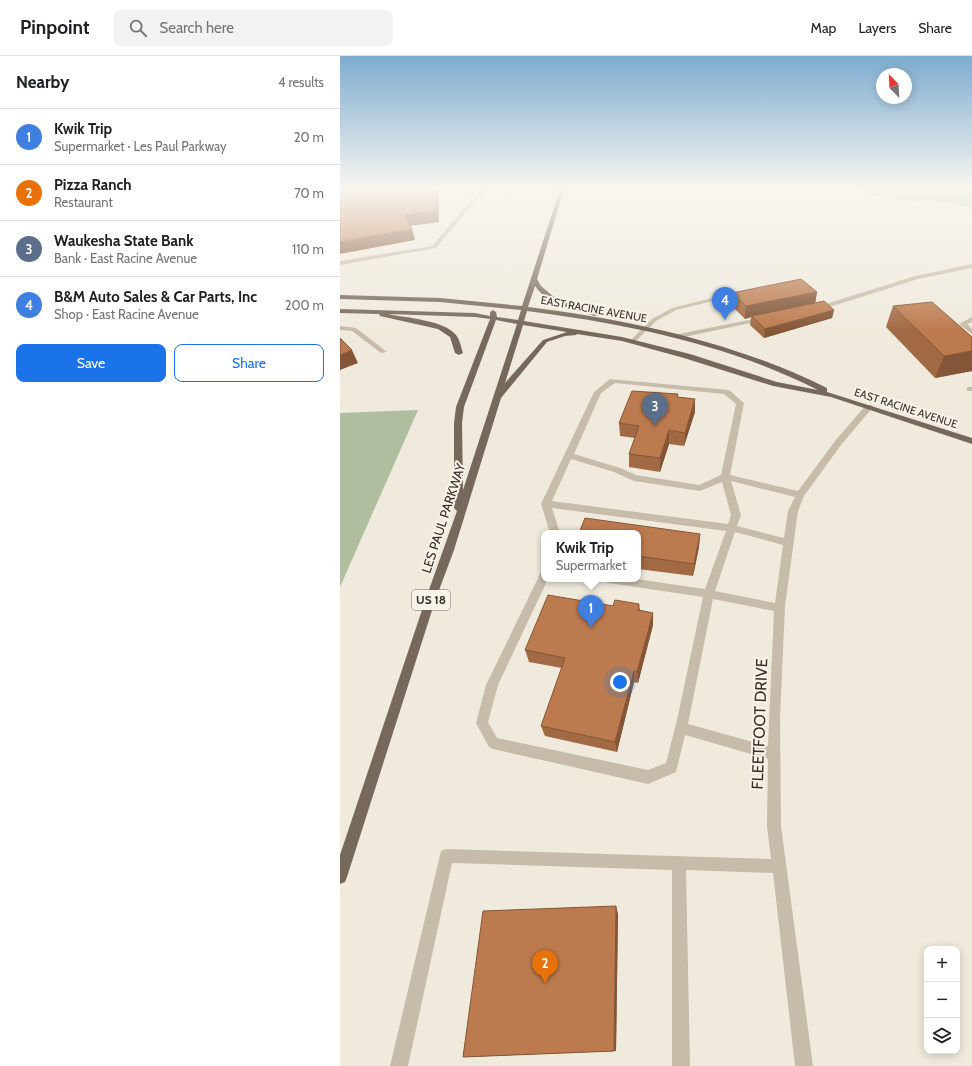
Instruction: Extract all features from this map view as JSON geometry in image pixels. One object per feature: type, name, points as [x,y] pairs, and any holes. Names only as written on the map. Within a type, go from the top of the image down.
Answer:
[{"type":"main road","name":"LES PAUL PARKWAY","points":[[340,877],[459,517],[547,236]]},
{"type":"main road","points":[[534,279],[537,286],[546,295],[619,323]]},
{"type":"main road","name":"EAST RACINE AVENUE","points":[[340,297],[481,302],[619,323],[679,336],[770,364],[798,376],[833,395]]},
{"type":"main road","points":[[459,517],[458,423],[460,406],[494,318],[492,311],[481,302]]},
{"type":"main road","points":[[503,305],[502,310],[505,315],[520,322]]},
{"type":"main road","name":"EAST RACINE AVENUE","points":[[340,310],[476,315],[632,342],[687,356],[776,384],[833,395],[972,441]]},
{"type":"main road","points":[[366,310],[449,331],[454,336],[459,353]]},
{"type":"main road","points":[[496,399],[545,341],[564,334],[585,333]]},
{"type":"street","points":[[340,264],[434,247],[443,236]]},
{"type":"street","points":[[811,309],[834,304],[917,277],[972,266]]},
{"type":"street","points":[[632,342],[644,328],[659,316],[674,309],[755,290]]},
{"type":"street","points":[[679,336],[772,317]]},
{"type":"street","points":[[972,319],[962,324],[972,332]]},
{"type":"street","points":[[340,328],[354,329],[382,352]]},
{"type":"street","points":[[541,582],[492,685],[482,723],[493,743],[648,777],[671,767],[681,728],[709,594],[736,515],[725,477],[740,403],[726,392],[613,382],[598,392],[546,504],[553,530]]},
{"type":"street","name":"FLEETFOOT DRIVE","points":[[804,1066],[774,826],[773,754],[780,608],[793,511],[800,495],[838,443],[869,407]]},
{"type":"street","points":[[569,455],[617,470],[634,478],[700,488],[725,477],[800,495]]},
{"type":"street","points":[[546,504],[732,528],[789,543]]},
{"type":"street","points":[[629,582],[709,594],[780,608]]},
{"type":"street","points":[[681,728],[773,754]]},
{"type":"street","points":[[400,1066],[446,856],[779,866]]},
{"type":"street","points":[[679,863],[681,1066]]},
{"type":"green space","points":[[418,410],[340,587],[340,413]]},
{"type":"building","points":[[340,236],[372,236],[340,242]]},
{"type":"building","points":[[801,279],[817,292],[746,306],[732,293]]},
{"type":"building","points":[[824,301],[834,310],[765,329],[752,316]]},
{"type":"building","points":[[932,302],[972,337],[972,351],[944,356],[893,306]]},
{"type":"building","points":[[340,338],[352,350],[340,355]]},
{"type":"building","points":[[632,391],[678,394],[677,397],[695,399],[685,433],[669,430],[660,458],[629,454],[639,426],[619,423]]},
{"type":"building","points":[[585,518],[700,534],[694,564],[641,556],[641,530],[580,530]]},
{"type":"building","points":[[548,595],[613,606],[615,600],[639,604],[638,610],[653,613],[637,672],[634,671],[615,742],[541,726],[565,658],[525,650]]},
{"type":"building","points":[[616,906],[614,1051],[463,1057],[483,911]]},
{"type":"place","name":"B&M Auto Sales & Car Parts, Inc","points":[[725,320]]},
{"type":"place","name":"Waukesha State Bank","points":[[655,426]]},
{"type":"place","name":"Kwik Trip","points":[[591,628]]},
{"type":"place","name":"Pizza Ranch","points":[[545,983]]}]
